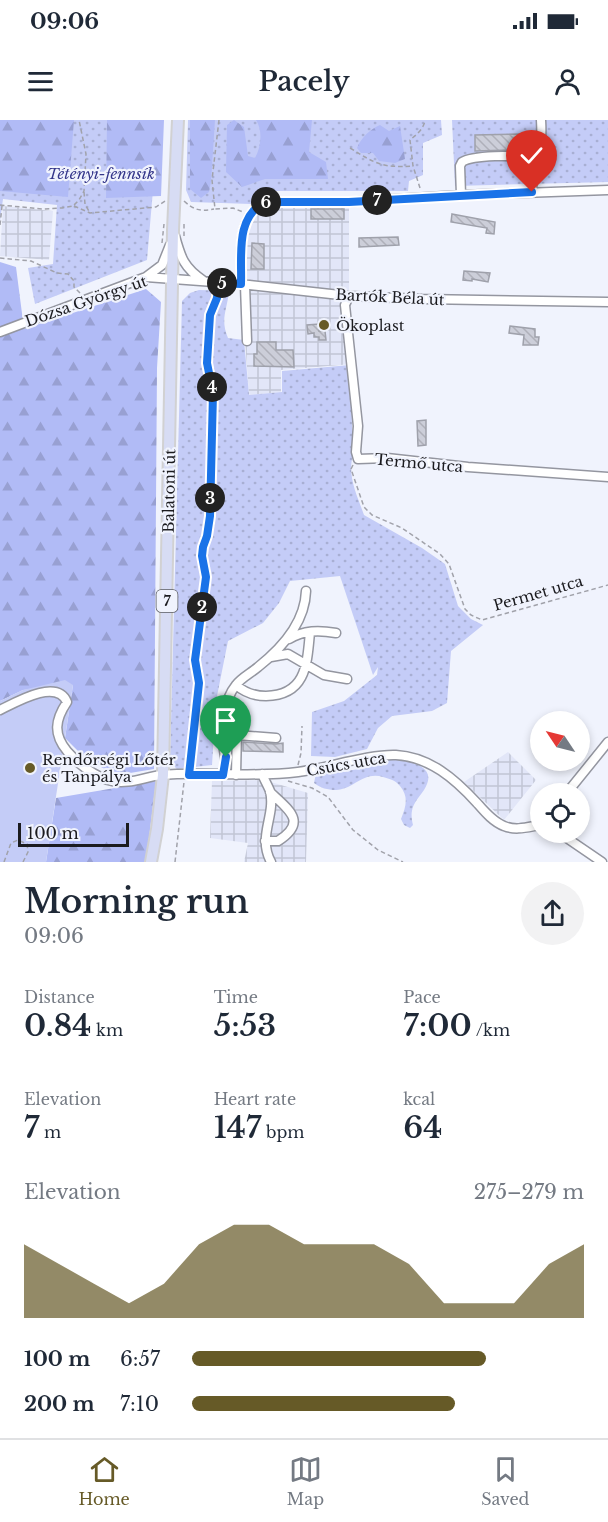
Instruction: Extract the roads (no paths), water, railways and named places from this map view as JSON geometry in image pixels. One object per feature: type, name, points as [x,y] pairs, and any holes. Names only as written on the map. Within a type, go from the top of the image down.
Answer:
[{"type":"main road","name":"Balatoni út","points":[[151,862],[158,829],[163,775],[173,230],[178,120]]},
{"type":"street","points":[[526,159],[542,142],[541,120]]},
{"type":"street","points":[[461,195],[460,166],[466,159],[520,156],[526,159],[532,167],[532,192]]},
{"type":"street","points":[[247,341],[242,233],[249,215],[257,206],[265,202],[349,202],[461,195],[608,190]]},
{"type":"street","points":[[146,277],[165,260],[173,230]]},
{"type":"street","points":[[173,230],[188,269],[204,282]]},
{"type":"street","name":"Dózsa György út","points":[[0,332],[146,277],[173,280]]},
{"type":"street","name":"Bartók Béla út","points":[[173,280],[243,284],[349,296],[422,300],[608,302]]},
{"type":"street","name":"Termő utca","points":[[349,296],[345,305],[358,426],[356,452],[358,459],[387,458],[468,467],[608,477]]},
{"type":"street","points":[[223,775],[226,757],[223,745],[224,712],[236,685],[283,643],[302,616],[306,604],[306,591]]},
{"type":"street","points":[[283,643],[300,633],[322,631],[336,633]]},
{"type":"street","points":[[236,685],[243,691],[256,696],[279,695],[296,686],[306,664],[310,632]]},
{"type":"street","points":[[270,657],[288,654],[324,675],[347,680]]},
{"type":"street","name":"Csúcs utca","points":[[0,710],[48,690],[59,692],[67,702],[59,714],[56,728],[60,741],[80,764],[109,781],[121,783],[163,775],[297,772],[378,756],[397,755],[419,760],[438,768],[459,784],[489,816],[504,826],[520,829],[530,826]]},
{"type":"street","points":[[236,775],[237,733],[276,738]]},
{"type":"street","points":[[575,783],[608,742]]},
{"type":"street","points":[[266,774],[270,792],[270,808],[265,847],[271,862]]},
{"type":"street","points":[[265,841],[278,841],[291,831],[294,824],[293,814],[270,792]]},
{"type":"street","points":[[574,843],[602,862]]},
{"type":"place","name":"Ökoplast","points":[[324,325]]},
{"type":"place","name":"Rendőrségi Lőtér és Tanpálya","points":[[30,768]]},
{"type":"park label","name":"Tétényi-fennsík","points":[[101,173]]}]
